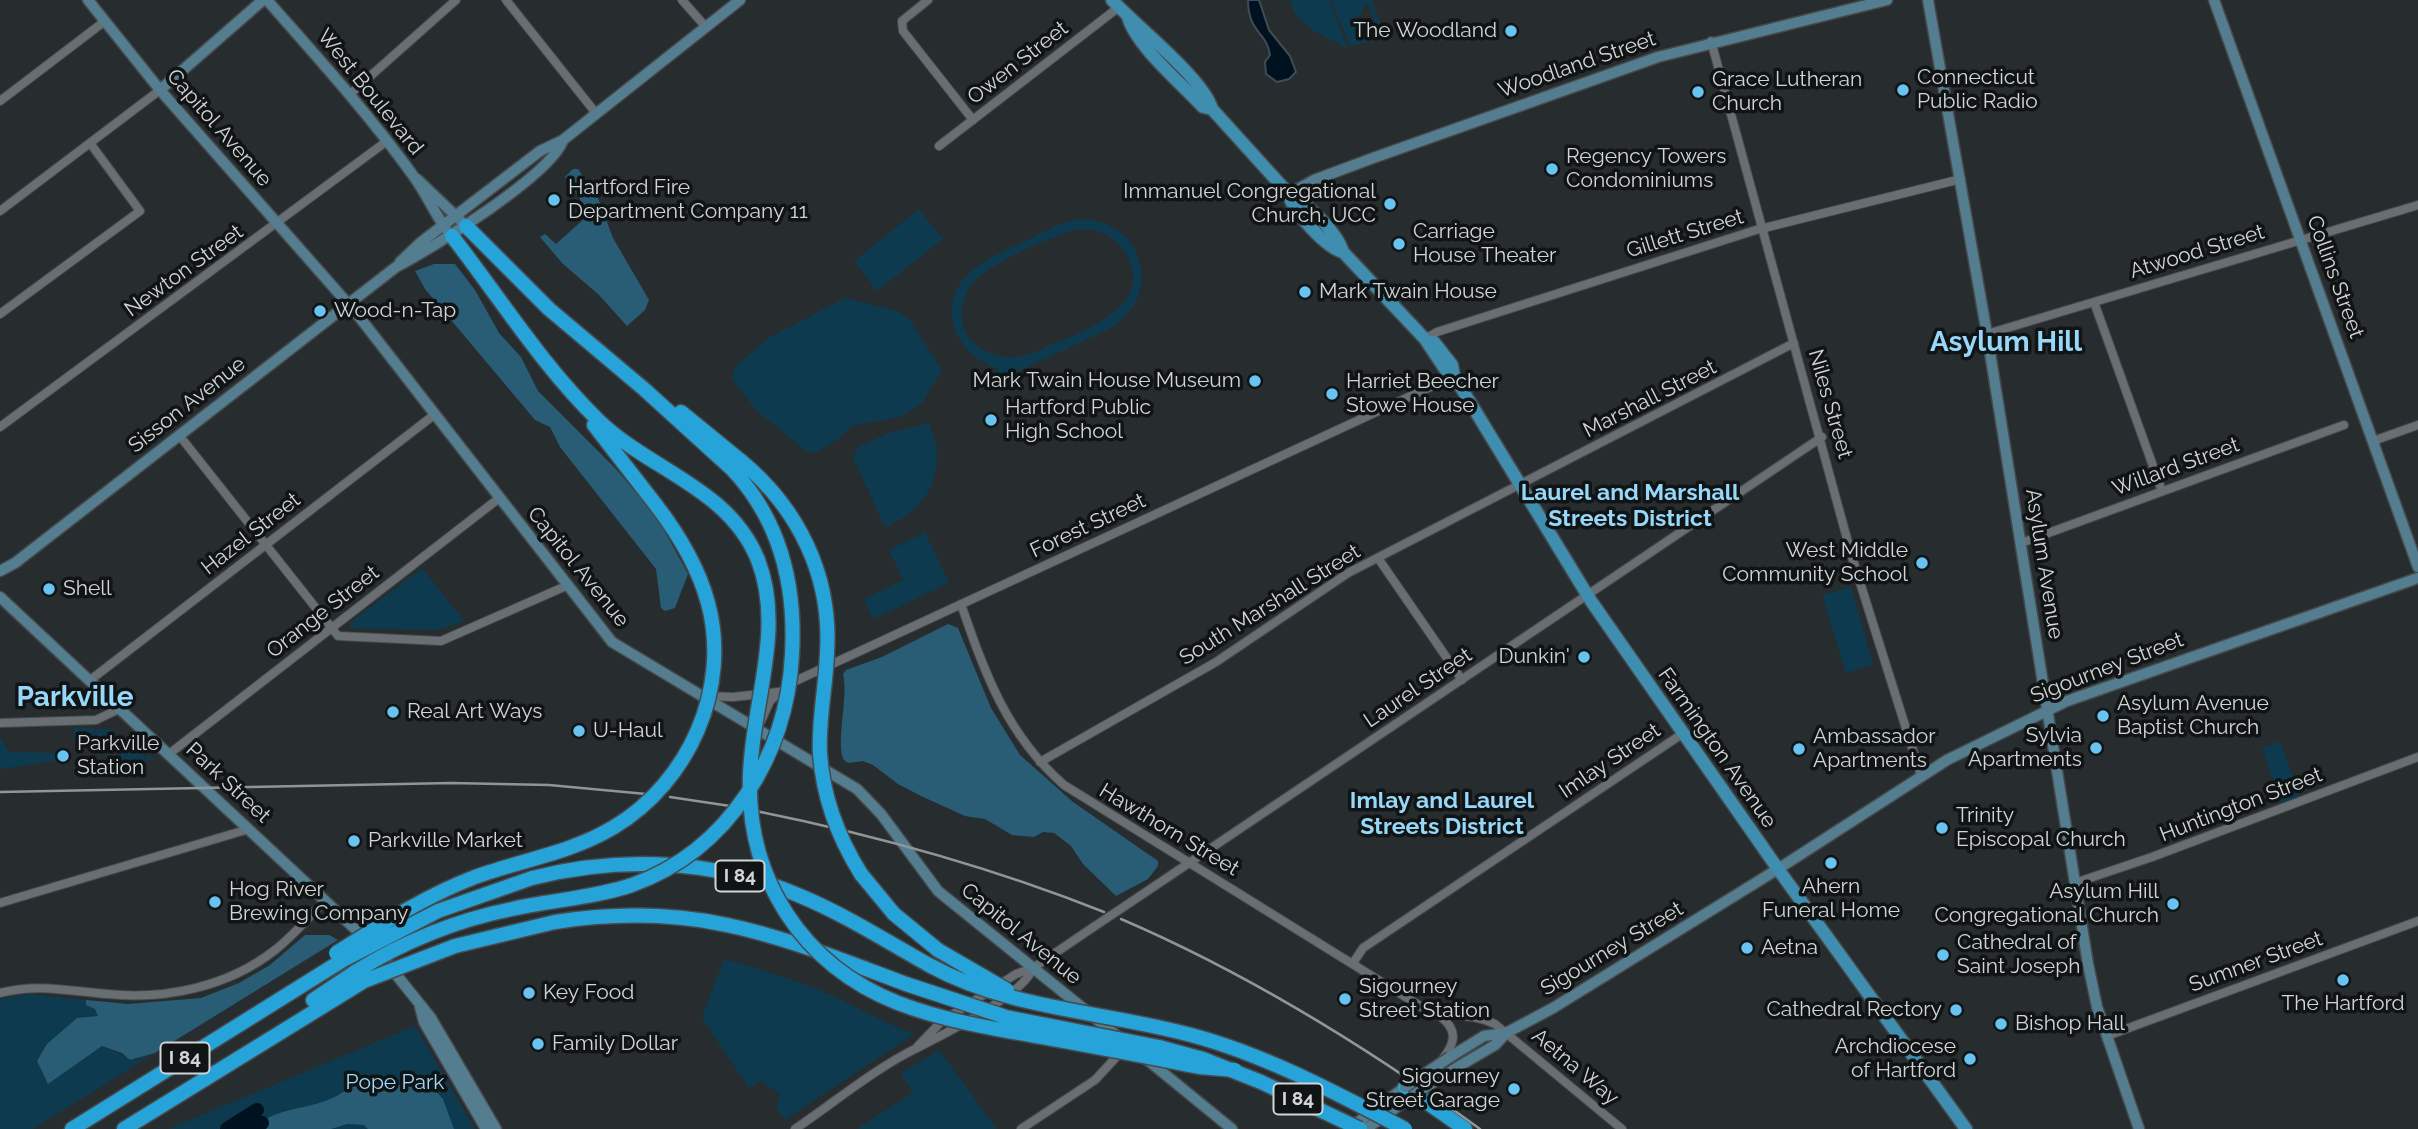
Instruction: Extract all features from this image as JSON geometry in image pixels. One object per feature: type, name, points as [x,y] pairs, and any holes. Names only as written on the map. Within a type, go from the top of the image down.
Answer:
[{"type":"highway","points":[[461,221],[541,301],[785,506],[800,528],[816,565],[828,633],[820,738],[823,778],[838,832],[861,874],[898,918],[938,950],[1026,1002]]},
{"type":"highway","points":[[339,957],[439,892],[486,874],[569,849],[606,832],[646,803],[676,769],[694,740],[707,708],[713,673],[714,639],[708,602],[682,543],[448,231]]},
{"type":"highway","points":[[573,395],[623,441],[715,500],[741,528],[758,559],[768,591],[770,617],[751,757],[751,814],[757,849],[771,889],[789,921],[809,945],[830,964],[867,988],[924,1012],[1199,1067],[1235,1070]]},
{"type":"highway","points":[[360,976],[396,949],[457,924],[511,909],[612,891],[646,879],[702,844],[744,798],[764,768],[779,731],[791,674],[793,631],[788,581],[775,534],[736,465]]},
{"type":"highway","name":"I 84","points":[[72,1129],[298,988],[339,957],[438,911],[532,878],[578,869],[639,864],[686,866],[722,872],[800,895],[970,985],[1026,1002],[1174,1031],[1231,1047],[1304,1078],[1405,1129]]},
{"type":"highway","name":"I 84","points":[[124,1129],[291,1024],[360,976],[455,946],[555,922],[647,915],[721,921],[789,940],[993,1014],[1169,1049],[1235,1070],[1360,1129]]},
{"type":"highway","points":[[1410,1090],[1465,1129]]},
{"type":"main road","name":"Capitol Avenue","points":[[89,0],[160,90],[348,304],[612,642],[857,789],[881,814],[938,891],[1232,1129]]},
{"type":"main road","points":[[160,90],[265,0]]},
{"type":"main road","name":"West Boulevard","points":[[265,0],[349,94],[415,177],[461,221]]},
{"type":"main road","name":"Sisson Avenue","points":[[0,570],[15,563],[396,267],[534,172],[558,150],[563,140],[595,112],[740,0]]},
{"type":"main road","name":"Woodland Street","points":[[1289,194],[1314,180],[1419,141],[1658,57],[1711,41],[1887,0]]},
{"type":"main road","name":"Asylum Avenue","points":[[1928,0],[1987,334],[2088,964],[2107,1036],[2139,1129]]},
{"type":"main road","name":"Collins Street","points":[[2214,0],[2418,567]]},
{"type":"main road","name":"Farmington Avenue","points":[[1115,4],[1128,17],[1131,27],[1203,107],[1212,109],[1289,194],[1295,209],[1321,237],[1333,249],[1343,252],[1424,339],[1437,345],[1452,365],[1454,376],[1587,595],[1682,734],[1966,1129]]},
{"type":"main road","name":"Sisson Avenue","points":[[461,221],[526,162],[551,143],[563,140]]},
{"type":"main road","points":[[526,162],[534,172]]},
{"type":"main road","name":"West Boulevard","points":[[415,177],[426,201],[448,231]]},
{"type":"main road","name":"Sigourney Street","points":[[1366,1129],[1445,1059],[1484,1036],[1506,1032],[1553,1007],[1778,869],[1921,776],[2048,709],[2418,578]]},
{"type":"main road","name":"Park Street","points":[[0,597],[388,962],[431,1018],[496,1129]]},
{"type":"main road","name":"Park Street","points":[[420,1007],[424,1022],[486,1129]]},
{"type":"main road","name":"Sigourney Street","points":[[1349,1129],[1410,1090],[1498,1043],[1506,1032]]},
{"type":"street","points":[[349,94],[456,0]]},
{"type":"street","points":[[506,0],[595,112]]},
{"type":"street","points":[[682,0],[705,26]]},
{"type":"street","points":[[928,0],[905,18],[903,31],[973,120]]},
{"type":"street","name":"Owen Street","points":[[939,146],[1115,4]]},
{"type":"street","points":[[0,101],[105,21]]},
{"type":"street","name":"Niles Street","points":[[1711,41],[1822,437],[1852,557],[1921,776]]},
{"type":"street","points":[[0,211],[160,90]]},
{"type":"street","name":"Newton Street","points":[[0,427],[387,141]]},
{"type":"street","points":[[0,314],[141,211],[90,143]]},
{"type":"street","name":"Gillett Street","points":[[1424,339],[1437,332],[1763,229],[1961,179]]},
{"type":"street","name":"Atwood Street","points":[[1987,334],[2418,205]]},
{"type":"street","points":[[2094,302],[2162,491]]},
{"type":"street","name":"Marshall Street","points":[[1521,485],[1794,344]]},
{"type":"street","name":"Forest Street","points":[[758,730],[770,701],[791,682],[1454,376]]},
{"type":"street","name":"Hazel Street","points":[[89,681],[433,415]]},
{"type":"street","name":"Willard Street","points":[[2021,542],[2344,425]]},
{"type":"street","points":[[2373,441],[2418,425]]},
{"type":"street","points":[[180,435],[330,628],[344,638],[440,641],[566,586]]},
{"type":"street","name":"Laurel Street","points":[[915,1049],[942,1022],[1016,974],[1033,968],[1822,437]]},
{"type":"street","name":"South Marshall Street","points":[[1041,762],[1216,662],[1348,573],[1521,485]]},
{"type":"street","name":"Orange Street","points":[[169,754],[498,499]]},
{"type":"street","points":[[1378,558],[1461,680]]},
{"type":"street","name":"Hawthorn Street","points":[[961,604],[997,700],[1021,740],[1041,762],[1087,801],[1437,1014],[1454,1032],[1453,1044],[1445,1059]]},
{"type":"street","points":[[698,695],[733,697],[779,692]]},
{"type":"street","points":[[0,723],[96,720],[119,709]]},
{"type":"street","name":"Imlay Street","points":[[1353,963],[1363,948],[1682,734]]},
{"type":"street","name":"Huntington Street","points":[[2075,883],[2152,857],[2418,757]]},
{"type":"street","points":[[0,903],[249,829]]},
{"type":"street","points":[[0,993],[47,988],[129,996],[180,992],[204,986],[264,958],[325,901]]},
{"type":"street","name":"Sumner Street","points":[[2107,1036],[2418,921]]},
{"type":"street","name":"Laurel Street","points":[[795,1129],[915,1049],[948,1033],[1024,983],[1033,968]]},
{"type":"street","name":"Hawthorn Street","points":[[1437,1014],[1477,1016],[1506,1032]]},
{"type":"street","name":"Aetna Way","points":[[1506,1032],[1622,1129]]},
{"type":"street","points":[[1021,1129],[1095,1080],[1128,1044]]},
{"type":"green space","points":[[1290,0],[1329,0],[1348,49],[1305,24],[1293,10]]},
{"type":"green space","points":[[1331,0],[1372,0],[1381,24],[1378,31],[1368,4],[1363,6],[1363,13],[1355,17],[1360,35],[1367,33],[1370,42],[1350,46]]},
{"type":"green space","points":[[919,209],[943,239],[877,291],[854,261]]},
{"type":"green space","points":[[1073,220],[1102,222],[1120,232],[1133,245],[1140,262],[1142,280],[1137,298],[1126,315],[1109,329],[982,388],[977,379],[999,369],[973,355],[956,332],[952,314],[953,298],[959,285],[969,273],[996,255]],"holes":[[[1087,229],[1111,238],[1125,252],[1133,272],[1131,289],[1122,304],[1090,327],[1021,356],[1004,357],[989,353],[977,345],[967,334],[962,321],[962,305],[976,279],[1003,261],[1037,244],[1069,232]]]},
{"type":"green space","points":[[845,298],[898,311],[910,320],[942,370],[922,403],[900,417],[852,426],[837,440],[815,453],[806,451],[756,410],[732,379],[734,368],[767,339]]},
{"type":"green space","points":[[929,423],[937,455],[936,471],[931,485],[914,510],[885,527],[853,458],[858,447],[889,433]]},
{"type":"green space","points":[[925,532],[949,583],[873,619],[864,599],[903,580],[889,550]]},
{"type":"green space","points":[[422,568],[464,621],[439,630],[350,628],[351,622]]},
{"type":"green space","points":[[1851,587],[1873,664],[1846,673],[1822,595]]},
{"type":"green space","points":[[74,728],[94,728],[94,735],[97,729],[115,730],[111,731],[117,736],[107,746],[100,745],[96,738],[73,739]]},
{"type":"green space","points":[[0,737],[9,752],[68,753],[61,753],[61,760],[0,769]]},
{"type":"green space","points":[[127,737],[145,758],[148,754],[154,760],[111,759],[106,757],[110,753],[115,758],[123,753],[116,747],[119,744],[124,749],[132,744]]},
{"type":"green space","points":[[2280,741],[2300,796],[2281,803],[2262,748]]},
{"type":"green space","points":[[724,959],[815,988],[914,1034],[785,1120],[776,1109],[780,1094],[761,1081],[749,1088],[702,1018]]},
{"type":"green space","points":[[29,994],[86,1000],[98,1014],[95,1018],[77,1018],[47,1044],[37,1061],[45,1080],[53,1082],[63,1072],[102,1046],[135,1060],[155,1053],[33,1129],[0,1129],[0,999]]},
{"type":"green space","name":"Pope Park","points":[[415,1026],[475,1129],[168,1129]]},
{"type":"green space","points":[[939,1050],[997,1129],[857,1129],[913,1092],[901,1073]]},
{"type":"shaded area","points":[[1248,0],[1259,0],[1269,30],[1290,56],[1296,72],[1289,79],[1277,82],[1266,74],[1265,62],[1270,55],[1265,41],[1251,19]]},
{"type":"shaded area","points":[[573,169],[578,169],[598,198],[613,238],[649,300],[645,310],[627,326],[598,294],[563,264],[540,237],[545,234],[556,244],[584,219],[580,199],[565,177]]},
{"type":"shaded area","points":[[434,264],[455,264],[475,290],[499,333],[521,357],[538,391],[616,469],[657,517],[688,574],[675,608],[665,611],[661,608],[656,569],[560,447],[550,427],[535,420],[425,289],[415,271]]},
{"type":"shaded area","points":[[948,624],[958,628],[991,708],[1020,755],[1073,802],[1158,861],[1158,866],[1148,879],[1116,896],[1083,864],[1071,846],[1054,833],[1043,832],[1034,837],[1012,835],[985,819],[965,816],[921,796],[898,784],[873,765],[863,761],[848,763],[844,760],[841,743],[843,674],[846,670],[882,657]]},
{"type":"shaded area","points":[[305,935],[329,935],[338,940],[155,1053],[130,1060],[122,1053],[102,1046],[48,1084],[37,1061],[47,1044],[77,1018],[98,1016],[95,1009],[86,1005],[86,1000],[128,1004],[201,998],[239,983],[270,965]]},
{"type":"shaded area","points":[[364,1080],[406,1086],[422,1083],[432,1087],[443,1099],[454,1129],[368,1129],[364,1125],[347,1124],[331,1129],[264,1129],[261,1122],[269,1117],[330,1099]]},
{"type":"waterway","points":[[227,1129],[257,1110]]},
{"type":"waterway","points":[[229,1129],[262,1123]]},
{"type":"railway","points":[[0,792],[451,783],[549,785],[646,794]]},
{"type":"railway","points":[[670,797],[730,806]]},
{"type":"railway","points":[[756,811],[932,854],[1019,881],[1104,912]]},
{"type":"railway","points":[[1121,919],[1215,963],[1306,1014],[1394,1069],[1480,1129]]},
{"type":"place","name":"The Woodland","points":[[1511,31]]},
{"type":"place","name":"Connecticut Public Radio","points":[[1903,90]]},
{"type":"place","name":"Grace Lutheran Church","points":[[1698,92]]},
{"type":"place","name":"Regency Towers Condominiums","points":[[1552,169]]},
{"type":"place","name":"Hartford Fire Department Company 11","points":[[554,200]]},
{"type":"place","name":"Immanuel Congregational Church, UCC","points":[[1390,204]]},
{"type":"place","name":"Carriage House Theater","points":[[1399,244]]},
{"type":"place","name":"Mark Twain House","points":[[1305,292]]},
{"type":"place","name":"Wood-n-Tap","points":[[320,311]]},
{"type":"place","name":"Mark Twain House Museum","points":[[1255,381]]},
{"type":"place","name":"Harriet Beecher Stowe House","points":[[1332,394]]},
{"type":"place","name":"Hartford Public High School","points":[[991,420]]},
{"type":"place","name":"West Middle Community School","points":[[1922,563]]},
{"type":"place","name":"Shell","points":[[49,589]]},
{"type":"place","name":"Dunkin'","points":[[1584,657]]},
{"type":"place","name":"Real Art Ways","points":[[393,712]]},
{"type":"place","name":"Asylum Avenue Baptist Church","points":[[2103,716]]},
{"type":"place","name":"U-Haul","points":[[579,731]]},
{"type":"place","name":"Sylvia Apartments","points":[[2096,748]]},
{"type":"place","name":"Ambassador Apartments","points":[[1799,749]]},
{"type":"place","name":"Parkville Station","points":[[63,756]]},
{"type":"place","name":"Trinity Episcopal Church","points":[[1942,828]]},
{"type":"place","name":"Parkville Market","points":[[354,841]]},
{"type":"place","name":"Ahern Funeral Home","points":[[1831,863]]},
{"type":"place","name":"Hog River Brewing Company","points":[[215,902]]},
{"type":"place","name":"Asylum Hill Congregational Church","points":[[2173,904]]},
{"type":"place","name":"Aetna","points":[[1747,948]]},
{"type":"place","name":"Cathedral of Saint Joseph","points":[[1943,955]]},
{"type":"place","name":"The Hartford","points":[[2343,980]]},
{"type":"place","name":"Key Food","points":[[529,993]]},
{"type":"place","name":"Sigourney Street Station","points":[[1345,999]]},
{"type":"place","name":"Cathedral Rectory","points":[[1956,1010]]},
{"type":"place","name":"Bishop Hall","points":[[2001,1024]]},
{"type":"place","name":"Family Dollar","points":[[538,1044]]},
{"type":"place","name":"Archdiocese of Hartford","points":[[1970,1059]]},
{"type":"place","name":"Sigourney Street Garage","points":[[1514,1089]]},
{"type":"district","name":"Asylum Hill","points":[[2006,343]]},
{"type":"district","name":"Laurel and Marshall Streets District","points":[[1630,506]]},
{"type":"district","name":"Parkville","points":[[75,698]]},
{"type":"district","name":"Imlay and Laurel Streets District","points":[[1442,814]]}]
